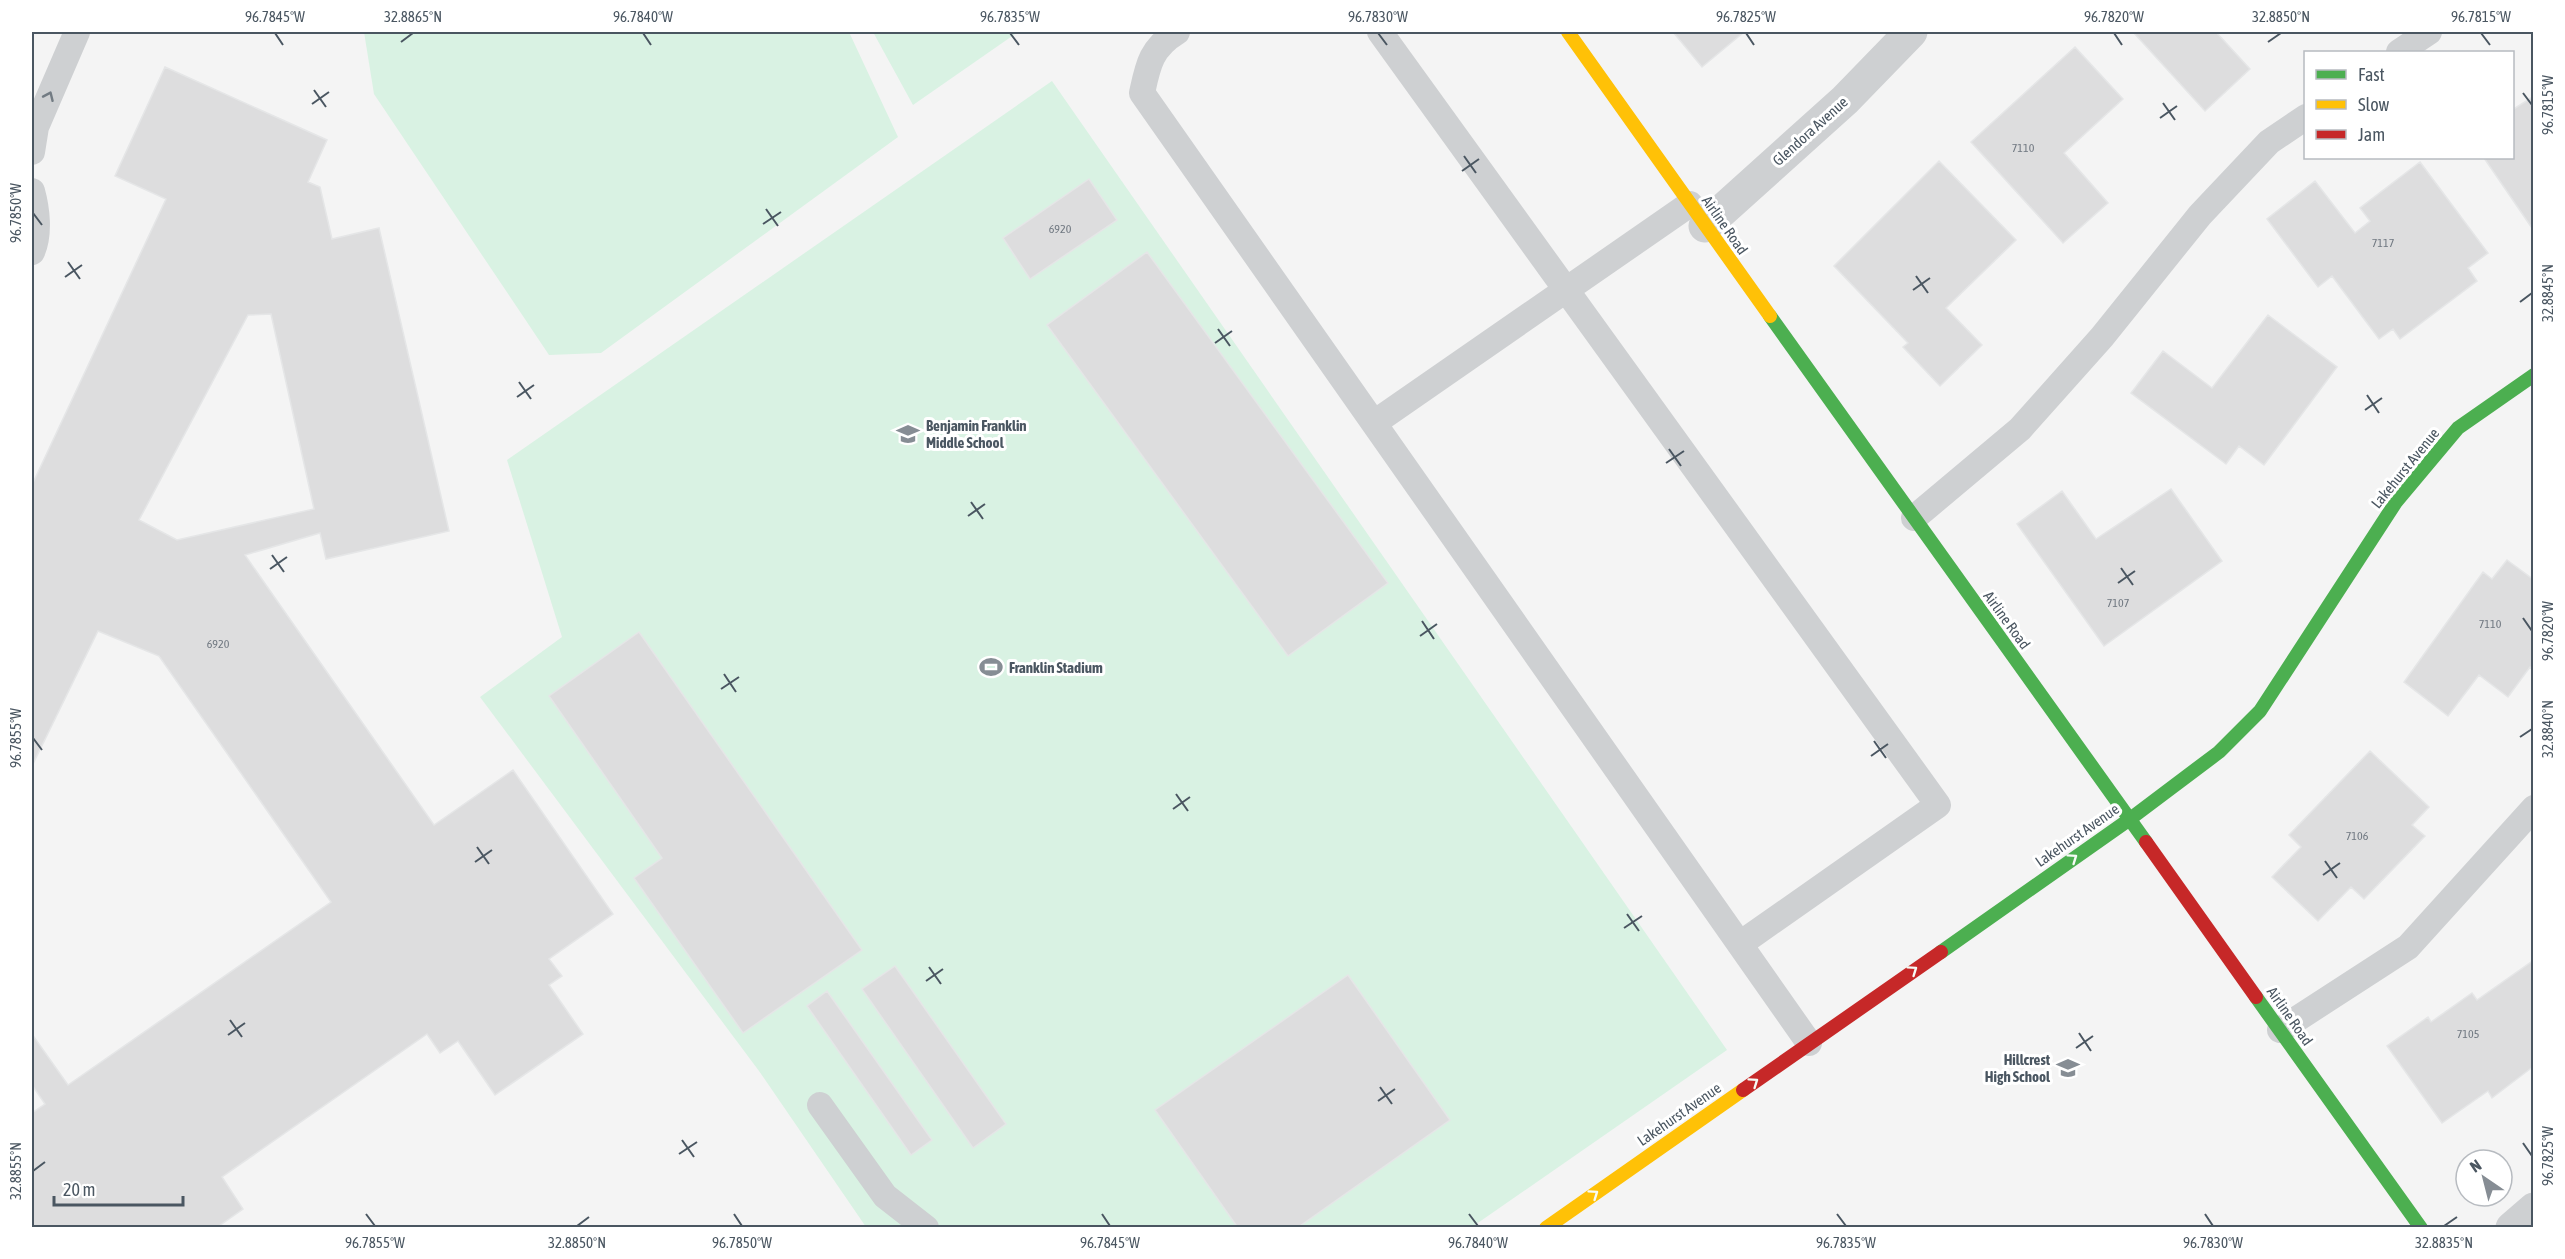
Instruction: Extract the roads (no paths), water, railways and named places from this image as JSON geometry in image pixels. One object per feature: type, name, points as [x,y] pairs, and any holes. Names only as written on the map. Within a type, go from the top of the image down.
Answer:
[{"type":"street","name":"Airline Road","points":[[1568,32],[2421,1227]]},
{"type":"street","name":"Glendora Avenue","points":[[1697,215],[1845,100],[1911,32]]},
{"type":"street","name":"Lakehurst Avenue","points":[[1546,1227],[2130,819],[2219,752],[2260,711],[2396,502],[2458,428],[2534,375]]},
{"type":"street","points":[[2512,1227],[2534,1209]]},
{"type":"lane","points":[[32,152],[36,127],[77,32]]},
{"type":"lane","points":[[1177,32],[1168,37],[1150,59],[1142,93],[1809,1043]]},
{"type":"lane","points":[[1380,32],[1938,805],[1740,944]]},
{"type":"lane","points":[[2400,51],[2429,32]]},
{"type":"lane","points":[[1914,518],[2020,429],[2102,337],[2200,215],[2269,142],[2304,118]]},
{"type":"lane","points":[[32,191],[36,207],[35,245],[32,252]]},
{"type":"lane","points":[[1374,423],[1567,291],[1697,215]]},
{"type":"lane","points":[[2280,1030],[2408,947],[2534,808]]},
{"type":"lane","points":[[820,1105],[885,1196],[926,1227]]},
{"type":"place","name":"Benjamin Franklin Middle School","points":[[908,434]]},
{"type":"place","name":"Franklin Stadium","points":[[991,667]]},
{"type":"place","name":"Hillcrest High School","points":[[2068,1068]]}]
